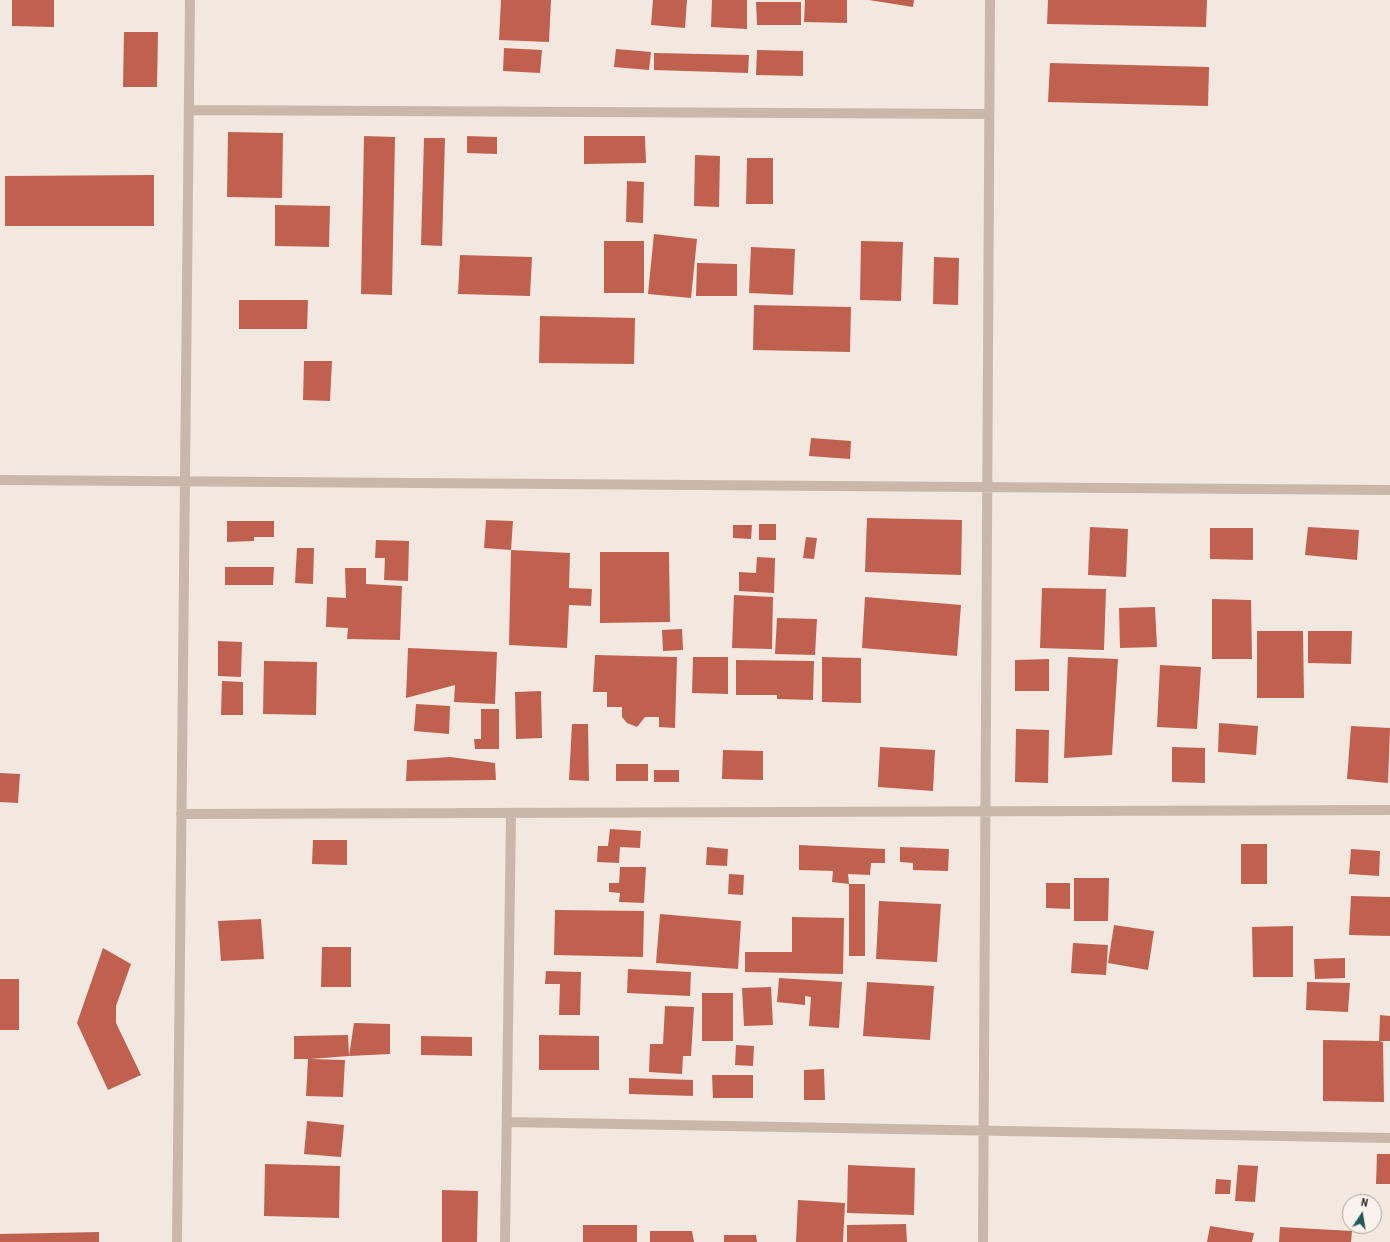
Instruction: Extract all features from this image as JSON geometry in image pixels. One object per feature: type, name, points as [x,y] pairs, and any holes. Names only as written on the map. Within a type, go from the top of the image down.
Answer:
[{"type":"street","points":[[177,1242],[190,0]]},
{"type":"street","points":[[983,1242],[990,0]]},
{"type":"street","points":[[189,110],[989,114]]},
{"type":"street","points":[[0,480],[1390,490]]},
{"type":"street","points":[[181,814],[1390,810]]},
{"type":"street","points":[[505,1242],[511,813]]},
{"type":"street","points":[[506,1122],[1390,1138]]},
{"type":"building","points":[[12,0],[54,0],[54,27],[12,26]]},
{"type":"building","points":[[501,0],[551,0],[549,42],[499,40]]},
{"type":"building","points":[[653,0],[687,0],[685,28],[651,25]]},
{"type":"building","points":[[712,0],[747,0],[747,29],[711,27]]},
{"type":"building","points":[[805,0],[847,0],[847,23],[804,22]]},
{"type":"building","points":[[869,0],[914,0],[913,7]]},
{"type":"building","points":[[1048,0],[1207,0],[1206,27],[1047,24]]},
{"type":"building","points":[[756,2],[801,2],[801,25],[757,25]]},
{"type":"building","points":[[124,32],[158,32],[157,87],[123,87]]},
{"type":"building","points":[[504,48],[542,50],[540,73],[503,71]]},
{"type":"building","points":[[616,49],[651,52],[649,70],[614,67]]},
{"type":"building","points":[[757,50],[803,51],[803,76],[756,75]]},
{"type":"building","points":[[654,53],[749,55],[748,73],[654,70]]},
{"type":"building","points":[[1050,63],[1209,67],[1208,106],[1048,102]]},
{"type":"building","points":[[228,132],[283,133],[282,198],[227,197]]},
{"type":"building","points":[[364,136],[395,137],[392,295],[361,294]]},
{"type":"building","points":[[467,136],[497,137],[497,154],[467,153]]},
{"type":"building","points":[[584,136],[645,136],[646,163],[584,164]]},
{"type":"building","points":[[424,138],[445,138],[442,246],[421,245]]},
{"type":"building","points":[[695,155],[720,156],[719,207],[694,206]]},
{"type":"building","points":[[747,158],[773,158],[773,204],[746,204]]},
{"type":"building","points":[[154,175],[154,226],[5,226],[5,176]]},
{"type":"building","points":[[627,181],[644,182],[643,223],[626,222]]},
{"type":"building","points":[[275,205],[330,206],[329,247],[275,246]]},
{"type":"building","points":[[654,234],[697,239],[691,298],[648,294]]},
{"type":"building","points":[[604,241],[644,241],[644,293],[604,293]]},
{"type":"building","points":[[861,241],[903,242],[901,301],[860,300]]},
{"type":"building","points":[[751,247],[795,249],[793,295],[749,293]]},
{"type":"building","points":[[460,255],[532,257],[530,296],[458,294]]},
{"type":"building","points":[[934,257],[959,258],[958,305],[933,304]]},
{"type":"building","points":[[697,263],[737,264],[737,296],[696,296]]},
{"type":"building","points":[[239,300],[308,300],[307,329],[239,329]]},
{"type":"building","points":[[754,305],[851,307],[850,352],[753,350]]},
{"type":"building","points":[[540,316],[635,318],[634,364],[539,363]]},
{"type":"building","points":[[304,361],[332,361],[330,401],[303,400]]},
{"type":"building","points":[[811,438],[851,441],[850,459],[809,456]]},
{"type":"building","points":[[867,518],[962,520],[961,575],[865,572]]},
{"type":"building","points":[[486,520],[513,521],[511,550],[484,548]]},
{"type":"building","points":[[227,521],[274,521],[274,537],[254,537],[254,541],[227,542]]},
{"type":"building","points":[[759,524],[776,524],[776,540],[759,540]]},
{"type":"building","points":[[733,525],[752,525],[751,539],[733,538]]},
{"type":"building","points":[[1090,527],[1128,529],[1126,577],[1088,575]]},
{"type":"building","points":[[1308,527],[1359,530],[1357,560],[1305,555]]},
{"type":"building","points":[[1210,528],[1253,528],[1253,560],[1210,559]]},
{"type":"building","points":[[806,537],[817,538],[814,559],[803,558]]},
{"type":"building","points":[[376,540],[409,541],[408,581],[384,580],[385,558],[375,558]]},
{"type":"building","points":[[297,548],[314,548],[313,584],[295,583]]},
{"type":"building","points":[[511,550],[570,553],[569,588],[592,589],[591,606],[569,605],[567,648],[509,645]]},
{"type":"building","points":[[600,552],[669,552],[670,622],[600,623]]},
{"type":"building","points":[[757,557],[775,558],[774,593],[739,591],[739,572],[756,573]]},
{"type":"building","points":[[225,567],[274,567],[273,585],[225,585]]},
{"type":"building","points":[[345,568],[366,568],[366,584],[402,586],[400,640],[347,639],[348,628],[326,627],[327,597],[346,598]]},
{"type":"building","points":[[1042,588],[1106,589],[1104,650],[1040,648]]},
{"type":"building","points":[[734,595],[773,597],[772,649],[732,648]]},
{"type":"building","points":[[865,597],[961,605],[957,656],[862,648]]},
{"type":"building","points":[[1212,599],[1251,600],[1252,659],[1212,659]]},
{"type":"building","points":[[1155,607],[1157,647],[1120,648],[1119,608]]},
{"type":"building","points":[[777,618],[817,619],[815,655],[775,654]]},
{"type":"building","points":[[682,629],[683,650],[663,651],[662,630]]},
{"type":"building","points":[[1257,631],[1303,631],[1304,698],[1257,698]]},
{"type":"building","points":[[1308,631],[1352,631],[1351,664],[1308,663]]},
{"type":"building","points":[[218,641],[242,642],[241,677],[218,676]]},
{"type":"building","points":[[408,648],[497,652],[495,704],[454,702],[455,685],[406,698]]},
{"type":"building","points":[[595,655],[677,657],[675,728],[659,727],[659,717],[645,717],[637,727],[627,723],[622,717],[622,707],[607,707],[607,692],[593,692]]},
{"type":"building","points":[[693,657],[728,657],[728,694],[692,693]]},
{"type":"building","points":[[822,657],[861,658],[861,703],[822,702]]},
{"type":"building","points":[[1068,657],[1118,659],[1112,755],[1064,758]]},
{"type":"building","points":[[1049,659],[1049,691],[1015,691],[1015,660]]},
{"type":"building","points":[[736,660],[814,661],[813,700],[777,699],[777,695],[736,695]]},
{"type":"building","points":[[264,661],[317,662],[316,715],[263,714]]},
{"type":"building","points":[[1160,665],[1201,667],[1197,729],[1157,727]]},
{"type":"building","points":[[222,681],[243,682],[243,715],[221,715]]},
{"type":"building","points":[[541,691],[542,738],[516,739],[515,692]]},
{"type":"building","points":[[416,704],[450,706],[449,734],[414,731]]},
{"type":"building","points":[[481,709],[499,709],[499,749],[475,749],[474,739],[481,739]]},
{"type":"building","points":[[1219,723],[1258,726],[1256,755],[1218,752]]},
{"type":"building","points":[[572,724],[588,724],[589,781],[569,780]]},
{"type":"building","points":[[1351,726],[1390,728],[1388,783],[1347,779]]},
{"type":"building","points":[[1016,729],[1049,730],[1048,783],[1015,782]]},
{"type":"building","points":[[880,747],[935,750],[933,791],[878,787]]},
{"type":"building","points":[[1172,747],[1205,748],[1205,783],[1172,782]]},
{"type":"building","points":[[723,750],[763,751],[763,780],[722,779]]},
{"type":"building","points":[[450,757],[495,763],[496,780],[406,781],[407,760]]},
{"type":"building","points":[[616,764],[648,764],[648,781],[616,781]]},
{"type":"building","points":[[654,770],[679,770],[679,782],[654,782]]},
{"type":"building","points":[[0,773],[20,774],[18,803],[0,802]]},
{"type":"building","points":[[610,829],[641,831],[640,848],[620,847],[619,863],[597,862],[598,846],[608,846]]},
{"type":"building","points":[[313,840],[347,840],[347,865],[312,864]]},
{"type":"building","points":[[1241,844],[1267,844],[1267,884],[1241,884]]},
{"type":"building","points":[[799,845],[885,849],[885,863],[871,863],[870,875],[848,874],[849,884],[832,882],[833,871],[799,870]]},
{"type":"building","points":[[707,847],[728,849],[727,866],[706,865]]},
{"type":"building","points":[[900,847],[949,849],[948,871],[913,870],[913,863],[900,862]]},
{"type":"building","points":[[1351,849],[1380,851],[1379,876],[1349,874]]},
{"type":"building","points":[[620,867],[646,867],[644,903],[619,902],[620,893],[609,892],[609,883],[619,883]]},
{"type":"building","points":[[729,874],[744,875],[743,895],[728,894]]},
{"type":"building","points":[[1074,878],[1109,878],[1108,921],[1074,921]]},
{"type":"building","points":[[1046,883],[1070,883],[1070,909],[1046,908]]},
{"type":"building","points":[[849,884],[865,884],[865,956],[849,956]]},
{"type":"building","points":[[1351,896],[1390,897],[1390,936],[1349,935]]},
{"type":"building","points":[[879,901],[941,904],[937,962],[876,959]]},
{"type":"building","points":[[555,910],[644,911],[643,957],[554,955]]},
{"type":"building","points":[[660,914],[741,921],[738,969],[656,963]]},
{"type":"building","points":[[792,917],[844,918],[843,974],[745,972],[745,952],[792,952]]},
{"type":"building","points":[[261,919],[264,959],[221,961],[218,921]]},
{"type":"building","points":[[1114,925],[1154,931],[1148,970],[1108,963]]},
{"type":"building","points":[[1293,926],[1293,977],[1253,977],[1252,927]]},
{"type":"building","points":[[1073,943],[1108,945],[1106,975],[1071,973]]},
{"type":"building","points":[[322,947],[351,947],[351,987],[321,987]]},
{"type":"building","points":[[103,948],[131,964],[116,1006],[116,1023],[141,1075],[108,1090],[77,1023]]},
{"type":"building","points":[[1345,958],[1345,978],[1315,979],[1314,959]]},
{"type":"building","points":[[628,969],[691,972],[690,996],[627,993]]},
{"type":"building","points":[[546,971],[581,972],[580,1015],[559,1015],[560,984],[545,984]]},
{"type":"building","points":[[779,978],[842,982],[839,1028],[809,1026],[811,997],[805,996],[805,1005],[777,1002]]},
{"type":"building","points":[[0,979],[19,979],[19,1030],[0,1030]]},
{"type":"building","points":[[867,982],[934,986],[930,1040],[863,1036]]},
{"type":"building","points":[[1307,982],[1350,983],[1348,1012],[1306,1010]]},
{"type":"building","points":[[771,987],[773,1025],[744,1026],[742,988]]},
{"type":"building","points":[[702,993],[733,993],[733,1041],[702,1041]]},
{"type":"building","points":[[665,1006],[694,1007],[691,1056],[683,1056],[682,1074],[649,1072],[650,1044],[663,1044]]},
{"type":"building","points":[[1380,1015],[1390,1016],[1390,1041],[1379,1041]]},
{"type":"building","points":[[354,1023],[390,1024],[390,1054],[349,1056]]},
{"type":"building","points":[[348,1035],[349,1056],[310,1059],[345,1060],[343,1097],[306,1096],[308,1059],[294,1059],[294,1036]]},
{"type":"building","points":[[539,1035],[599,1036],[599,1070],[539,1070]]},
{"type":"building","points":[[421,1036],[472,1037],[472,1056],[421,1055]]},
{"type":"building","points":[[1323,1040],[1383,1042],[1384,1102],[1323,1101]]},
{"type":"building","points":[[736,1045],[754,1046],[753,1066],[735,1065]]},
{"type":"building","points":[[824,1069],[825,1100],[804,1100],[804,1070]]},
{"type":"building","points":[[712,1075],[753,1075],[753,1098],[713,1098]]},
{"type":"building","points":[[629,1078],[693,1080],[693,1096],[629,1094]]},
{"type":"building","points":[[307,1121],[344,1125],[341,1157],[304,1154]]},
{"type":"building","points":[[1377,1154],[1390,1154],[1390,1184],[1376,1184]]},
{"type":"building","points":[[265,1164],[340,1166],[339,1218],[264,1216]]},
{"type":"building","points":[[848,1165],[915,1168],[914,1215],[847,1213]]},
{"type":"building","points":[[1238,1165],[1258,1166],[1255,1202],[1235,1201]]},
{"type":"building","points":[[1216,1179],[1231,1180],[1230,1194],[1215,1194]]},
{"type":"building","points":[[442,1190],[478,1191],[477,1242],[442,1242]]},
{"type":"building","points":[[798,1200],[845,1203],[843,1242],[796,1242]]},
{"type":"building","points":[[906,1224],[907,1242],[847,1242],[847,1225]]},
{"type":"building","points":[[583,1225],[637,1225],[637,1242],[583,1242]]},
{"type":"building","points":[[1210,1226],[1254,1233],[1252,1242],[1207,1242]]},
{"type":"building","points":[[1280,1227],[1342,1230],[1342,1234],[1352,1234],[1351,1242],[1279,1242]]},
{"type":"building","points":[[650,1231],[692,1231],[694,1242],[650,1242]]},
{"type":"building","points":[[99,1232],[99,1242],[0,1242],[0,1234]]},
{"type":"building","points":[[724,1235],[756,1235],[757,1242],[724,1242]]}]
